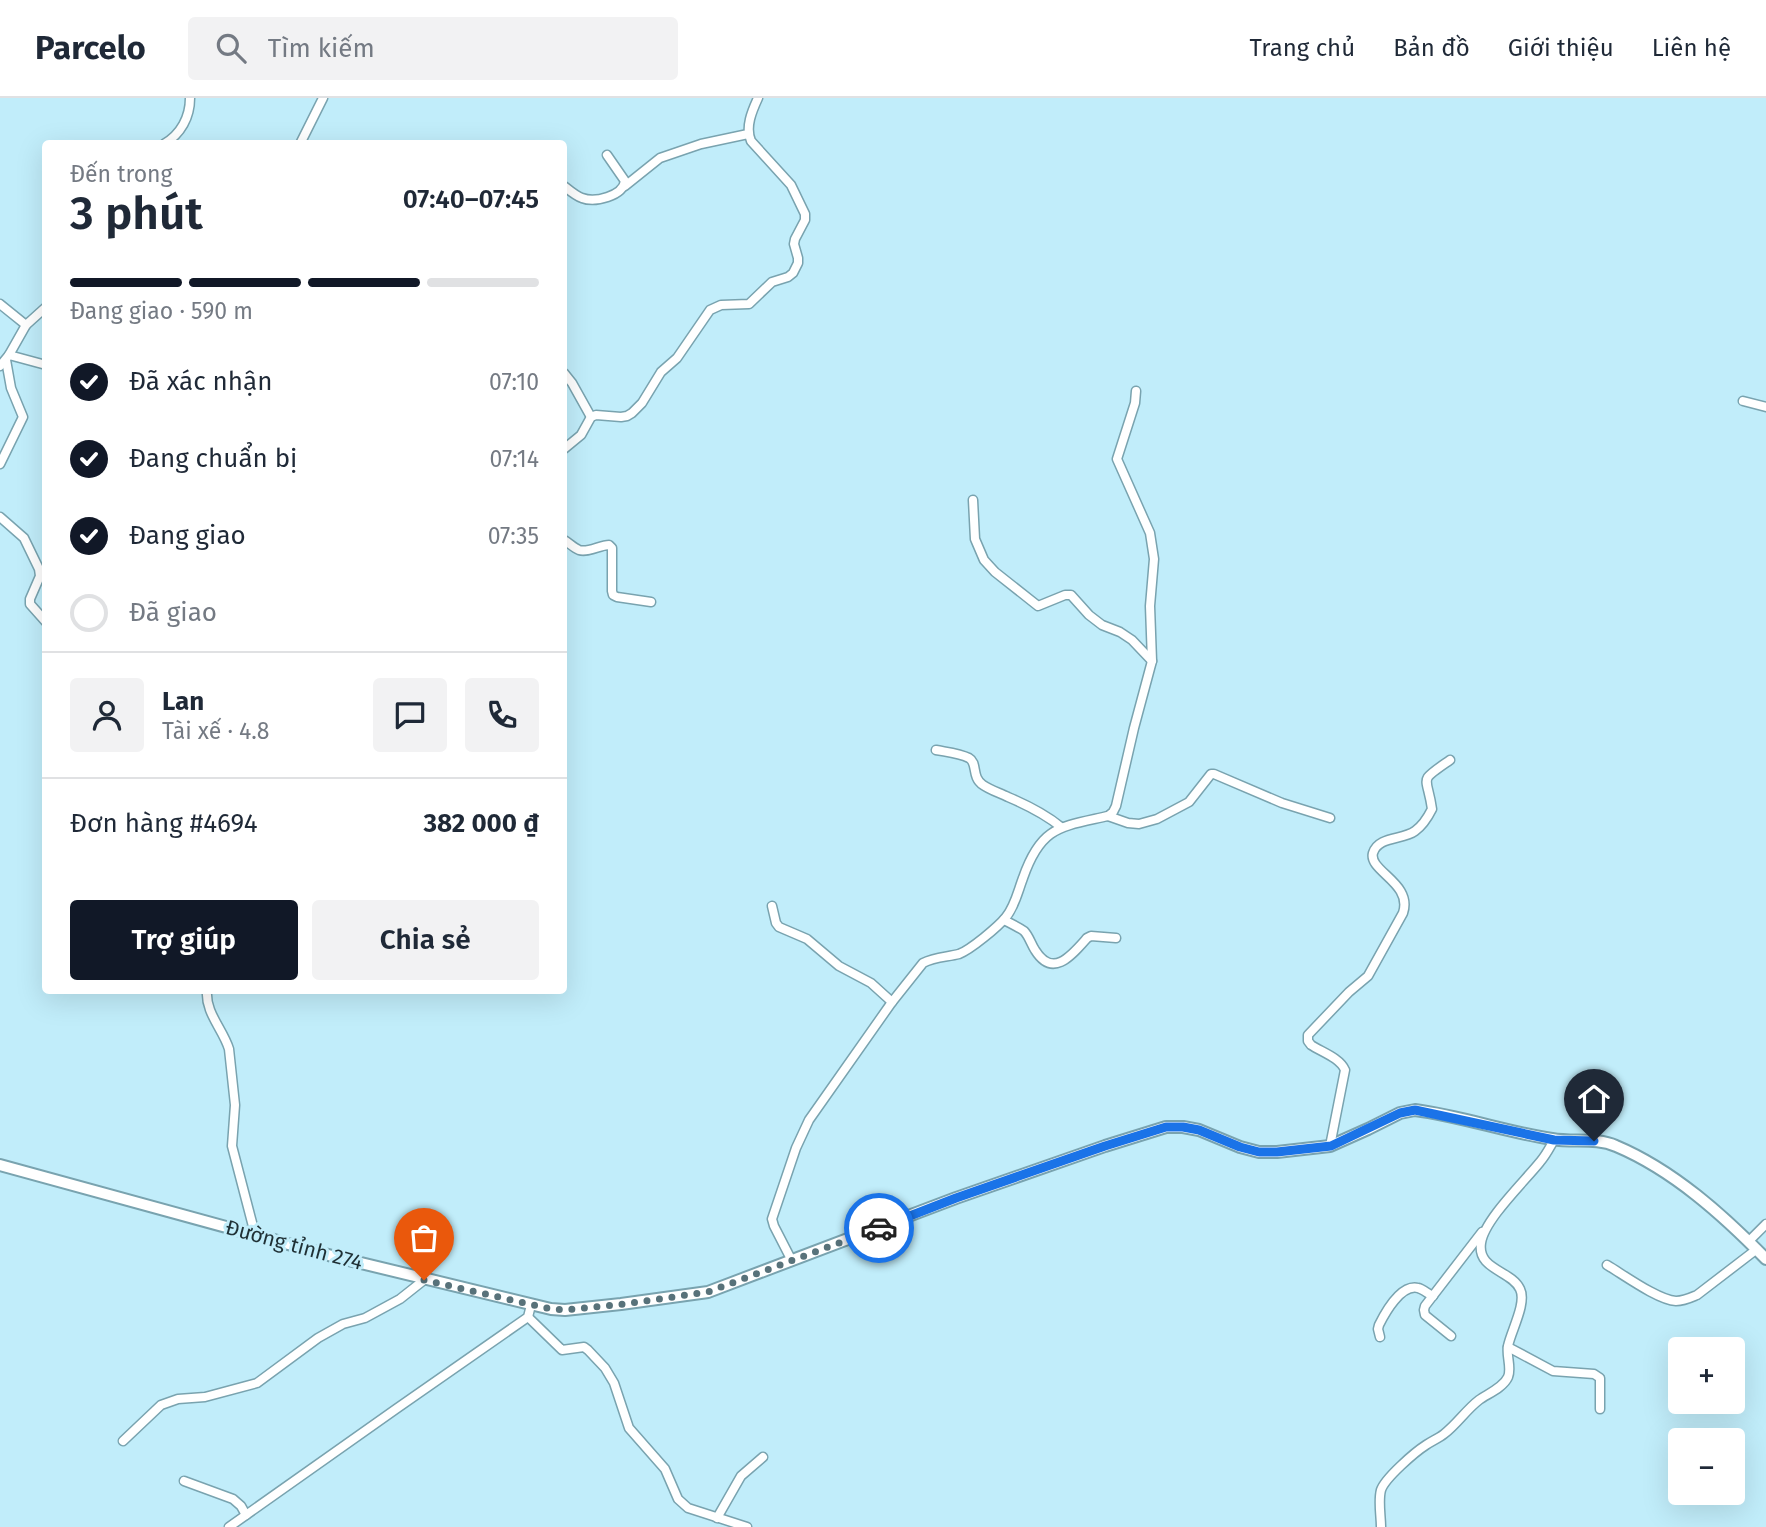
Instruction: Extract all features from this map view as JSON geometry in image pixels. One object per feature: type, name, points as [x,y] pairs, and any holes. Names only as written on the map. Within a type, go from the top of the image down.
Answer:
[{"type":"main road","name":"Đường tỉnh 274","points":[[0,1165],[424,1280],[531,1305],[565,1310],[696,1295],[956,1198],[1166,1127],[1199,1130],[1240,1147],[1259,1152],[1277,1152],[1331,1146],[1400,1113],[1415,1110],[1554,1140],[1612,1144],[1657,1169],[1700,1198],[1766,1259]]},
{"type":"street","points":[[169,140],[185,122],[190,98]]},
{"type":"street","points":[[302,140],[323,98]]},
{"type":"street","points":[[567,447],[581,435],[591,417],[627,416],[632,413],[661,372],[677,358],[710,310],[721,305],[749,304],[772,282],[793,273],[798,263],[795,239],[803,225],[805,214],[791,186],[751,141],[748,134],[758,98]]},
{"type":"street","points":[[567,188],[583,199],[611,197],[660,158],[701,144],[748,134]]},
{"type":"street","points":[[607,155],[625,181],[625,186]]},
{"type":"street","points":[[0,304],[26,326]]},
{"type":"street","points":[[0,464],[23,417],[11,388],[5,361],[26,326],[42,311]]},
{"type":"street","points":[[5,361],[42,365]]},
{"type":"street","points":[[567,377],[591,417]]},
{"type":"street","points":[[792,1261],[772,1219],[796,1148],[817,1109],[892,1002],[923,963],[965,951],[1004,920],[1012,908],[1028,862],[1037,846],[1048,835],[1061,827],[1108,816],[1116,806],[1152,661],[1150,606],[1153,548],[1146,524],[1117,458],[1135,403],[1136,391]]},
{"type":"street","points":[[1743,401],[1766,407]]},
{"type":"street","points":[[973,500],[975,539],[984,560],[995,572],[1038,606],[1072,595],[1089,615],[1102,625],[1132,639],[1152,661]]},
{"type":"street","points":[[0,517],[24,538],[39,569],[40,576],[30,604],[42,618]]},
{"type":"street","points":[[567,542],[585,551],[609,545],[612,548],[613,595],[651,602]]},
{"type":"street","points":[[936,750],[972,759],[974,775],[981,784],[1040,812],[1061,827]]},
{"type":"street","points":[[1331,1146],[1345,1070],[1340,1062],[1311,1045],[1308,1035],[1368,976],[1403,913],[1405,900],[1399,887],[1374,863],[1374,850],[1380,844],[1418,829],[1432,809],[1426,778],[1450,760]]},
{"type":"street","points":[[1108,816],[1139,824],[1157,819],[1189,802],[1211,774],[1214,774],[1282,803],[1329,818]]},
{"type":"street","points":[[772,906],[779,926],[807,939],[839,966],[871,983],[892,1002]]},
{"type":"street","points":[[1004,920],[1026,934],[1035,951],[1048,963],[1064,962],[1091,936],[1116,938]]},
{"type":"street","points":[[207,994],[209,1009],[229,1049],[235,1105],[232,1146],[255,1234]]},
{"type":"street","points":[[1451,1336],[1425,1315],[1425,1306],[1490,1221],[1540,1163],[1554,1140]]},
{"type":"street","points":[[1381,1527],[1380,1494],[1385,1482],[1415,1453],[1442,1436],[1478,1401],[1504,1383],[1508,1377],[1508,1346],[1522,1296],[1515,1282],[1488,1264],[1482,1256],[1480,1245],[1490,1221]]},
{"type":"street","points":[[1607,1265],[1660,1297],[1679,1301],[1689,1299],[1697,1295],[1753,1245],[1766,1224]]},
{"type":"street","points":[[123,1441],[161,1405],[178,1399],[205,1398],[257,1383],[318,1338],[343,1324],[365,1318],[400,1298],[424,1280]]},
{"type":"street","points":[[1380,1337],[1379,1325],[1400,1294],[1414,1287],[1433,1296]]},
{"type":"street","points":[[229,1527],[528,1317],[531,1305]]},
{"type":"street","points":[[528,1317],[562,1350],[579,1347],[588,1350],[610,1375],[629,1427],[665,1469],[678,1499],[688,1508],[747,1527]]},
{"type":"street","points":[[1508,1346],[1553,1371],[1594,1374],[1600,1378],[1600,1409]]},
{"type":"street","points":[[717,1518],[741,1476],[763,1457]]},
{"type":"street","points":[[184,1481],[233,1499],[246,1515]]},
{"type":"way so far","points":[[424,1280],[551,1309],[624,1304],[708,1292],[879,1228]]},
{"type":"route","points":[[879,1228],[956,1198],[1166,1127],[1199,1130],[1240,1147],[1259,1152],[1277,1152],[1331,1146],[1400,1113],[1415,1110],[1554,1140],[1594,1141]]}]
